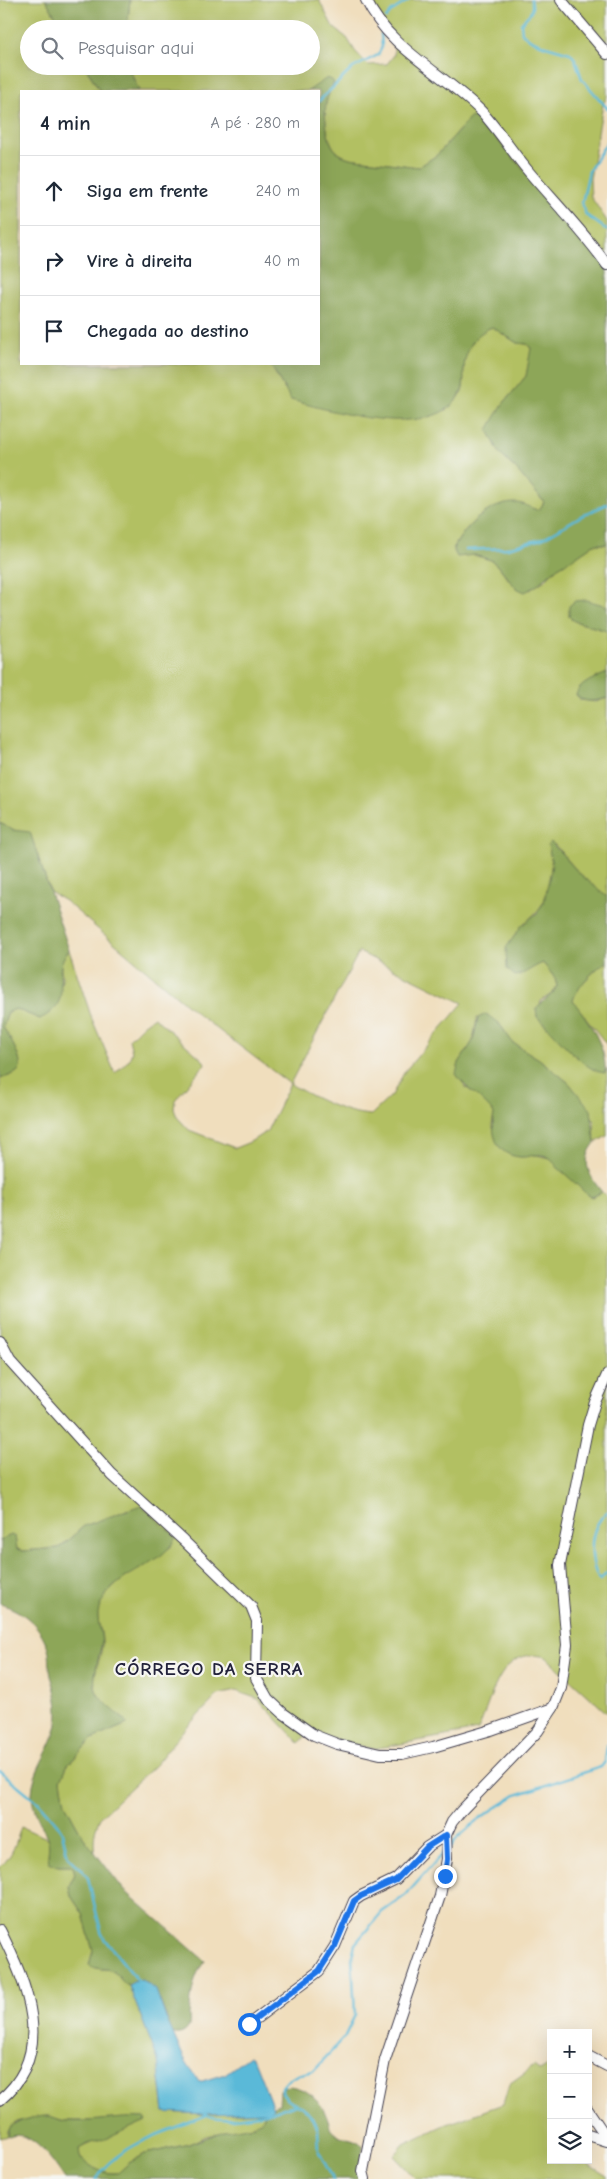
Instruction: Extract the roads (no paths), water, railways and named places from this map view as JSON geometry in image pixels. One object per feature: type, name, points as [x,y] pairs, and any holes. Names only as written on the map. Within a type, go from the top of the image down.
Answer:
[{"type":"street","points":[[366,0],[378,22],[389,34],[450,83],[483,114],[606,263]]},
{"type":"street","points":[[561,0],[607,54]]},
{"type":"street","points":[[0,1343],[15,1367],[112,1475],[251,1606],[257,1621],[256,1678],[268,1699],[314,1735],[337,1744],[380,1754],[402,1754],[433,1748],[553,1708]]},
{"type":"street","points":[[365,2179],[363,2171],[364,2162],[385,2060],[440,1896],[447,1859],[447,1840],[452,1822],[460,1811],[538,1731],[553,1708],[564,1674],[568,1645],[560,1565],[588,1425],[595,1402],[607,1375]]},
{"type":"street","points":[[249,2024],[319,1971],[335,1946],[354,1901],[396,1880],[427,1847],[447,1840]]},
{"type":"street","points":[[0,1930],[23,1980],[34,2032],[31,2049],[20,2080],[11,2092],[0,2100]]},
{"type":"street","points":[[592,2058],[607,2066]]},
{"type":"street","points":[[592,2116],[607,2139]]},
{"type":"street","points":[[592,2136],[607,2139]]},
{"type":"water","points":[[142,1980],[156,1990],[184,2058],[199,2082],[225,2074],[249,2056],[254,2060],[273,2108],[270,2112],[205,2114],[164,2112],[158,2060],[129,1986],[133,1982]]},
{"type":"waterway","points":[[386,18],[392,11],[409,0]]},
{"type":"waterway","name":"CÓRREGO DA SERRA","points":[[531,0],[532,8],[521,23],[522,33],[531,40],[570,53],[575,59],[582,79],[607,108]]},
{"type":"waterway","points":[[320,100],[353,68],[378,55],[382,47],[381,34]]},
{"type":"waterway","name":"CÓRREGO DA SERRA","points":[[607,142],[589,171],[582,203],[586,215],[607,230]]},
{"type":"waterway","points":[[466,550],[507,548],[542,539],[581,516],[607,504]]},
{"type":"waterway","name":"CÓRREGO DA SERRA","points":[[607,1512],[596,1526],[592,1544],[593,1562],[598,1578],[600,1580],[607,1573]]},
{"type":"waterway","name":"CÓRREGO DA SERRA","points":[[450,1848],[457,1838],[483,1816],[516,1795],[601,1767],[605,1762],[607,1745]]},
{"type":"waterway","points":[[0,1771],[38,1802],[57,1824],[62,1832],[68,1857],[88,1878],[101,1932],[105,1940],[139,1982]]},
{"type":"waterway","name":"CÓRREGO DA SERRA","points":[[333,2179],[319,2152],[318,2129],[315,2121],[303,2107],[287,2099],[282,2092],[282,2087],[287,2081],[297,2075],[313,2071],[344,2038],[355,2015],[352,1957],[355,1944],[382,1912],[406,1895],[443,1853]]},
{"type":"waterway","points":[[203,2112],[210,2116],[234,2118],[262,2114],[296,2104]]},
{"type":"waterway","points":[[96,2179],[105,2167],[130,2148],[207,2115]]},
{"type":"district","name":"CÓRREGO DA SERRA","points":[[209,1669]]}]
